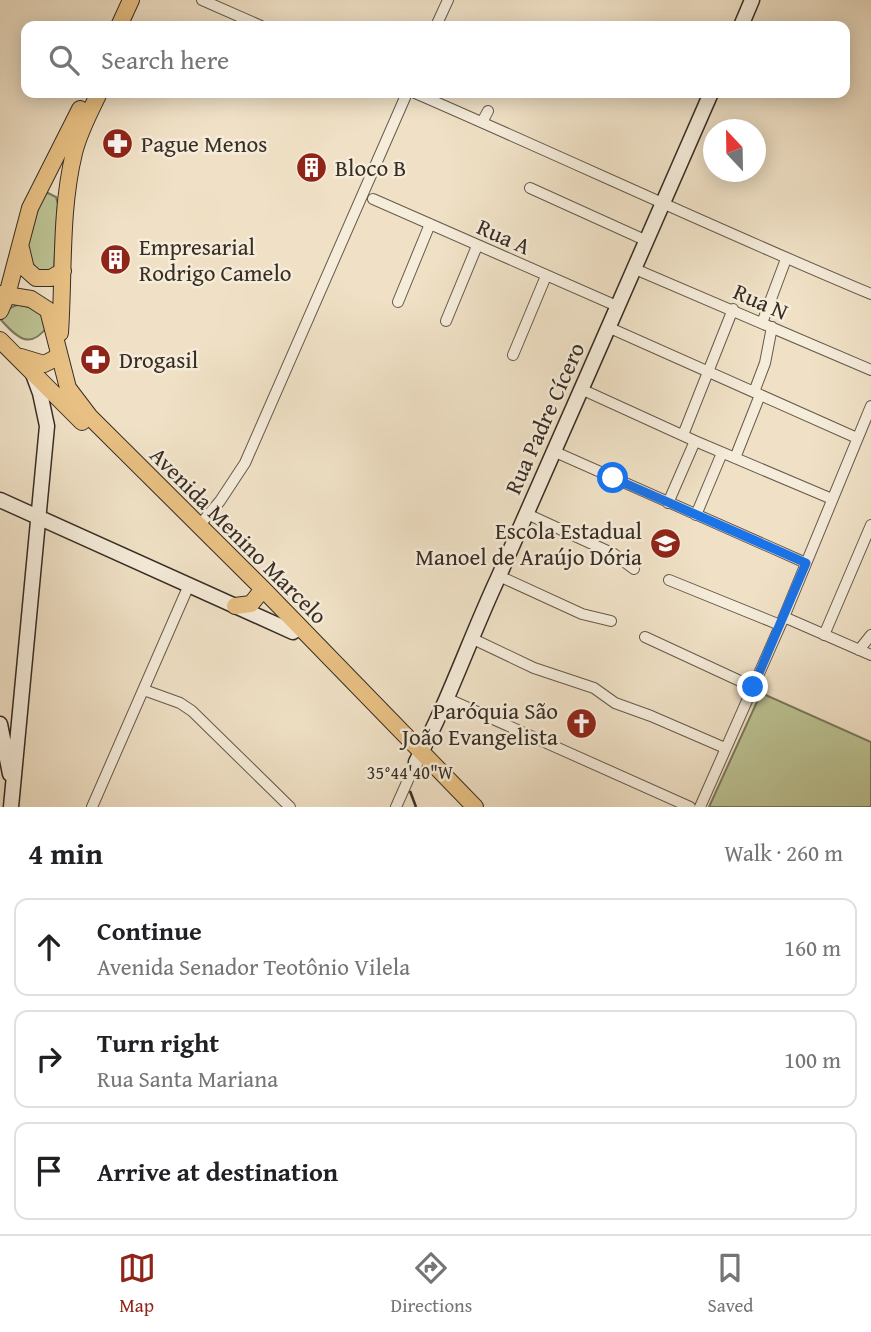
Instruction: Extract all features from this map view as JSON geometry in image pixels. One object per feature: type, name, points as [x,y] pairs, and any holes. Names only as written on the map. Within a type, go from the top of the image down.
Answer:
[{"type":"main road","points":[[121,21],[131,0]]},
{"type":"main road","points":[[131,21],[141,0]]},
{"type":"main road","points":[[0,311],[30,208],[86,98]]},
{"type":"main road","points":[[15,355],[44,364],[54,359],[59,352],[65,210],[74,152],[97,98]]},
{"type":"main road","points":[[42,185],[55,192],[65,210]]},
{"type":"main road","points":[[22,241],[26,269],[36,278],[51,278],[63,271]]},
{"type":"main road","points":[[0,273],[22,241]]},
{"type":"main road","name":"Avenida Menino Marcelo","points":[[3,295],[31,299],[48,310],[62,373],[74,398],[419,757],[460,807]]},
{"type":"main road","name":"Avenida Menino Marcelo","points":[[0,340],[261,593],[293,632],[419,757],[475,807]]},
{"type":"main road","points":[[234,606],[251,604],[261,593]]},
{"type":"street","points":[[202,0],[250,21]]},
{"type":"street","points":[[438,21],[448,0]]},
{"type":"street","points":[[743,21],[752,0]]},
{"type":"street","points":[[198,527],[220,501],[245,463],[405,98]]},
{"type":"street","points":[[427,98],[591,165],[663,203],[871,294]]},
{"type":"street","name":"Rua Padre Cícero","points":[[419,757],[610,328],[709,98]]},
{"type":"street","points":[[482,122],[488,111]]},
{"type":"street","points":[[530,188],[647,241]]},
{"type":"street","name":"Rua A","points":[[373,199],[619,307]]},
{"type":"street","points":[[398,302],[430,224]]},
{"type":"street","points":[[446,321],[477,246]]},
{"type":"street","points":[[735,458],[765,363],[767,325],[786,259]]},
{"type":"street","name":"Rua N","points":[[635,269],[871,370]]},
{"type":"street","points":[[513,355],[546,276]]},
{"type":"street","points":[[683,435],[733,309]]},
{"type":"street","points":[[610,328],[857,438]]},
{"type":"street","points":[[10,807],[22,712],[47,426],[32,372]]},
{"type":"street","points":[[581,389],[832,499]]},
{"type":"street","points":[[700,807],[782,621],[871,406]]},
{"type":"street","points":[[668,503],[695,441]]},
{"type":"street","points":[[553,451],[806,563]]},
{"type":"street","points":[[696,515],[722,453]]},
{"type":"street","points":[[0,500],[293,632]]},
{"type":"street","points":[[527,514],[614,554],[635,569]]},
{"type":"street","points":[[824,635],[871,524]]},
{"type":"street","points":[[499,576],[582,614],[611,621]]},
{"type":"street","points":[[669,580],[824,635],[871,655]]},
{"type":"street","points":[[92,807],[189,585]]},
{"type":"street","points":[[859,650],[871,635]]},
{"type":"street","points":[[645,637],[753,687]]},
{"type":"street","points":[[471,638],[534,668],[594,688],[615,703],[725,748]]},
{"type":"street","points":[[144,690],[180,703],[192,711],[290,807]]},
{"type":"street","points":[[446,698],[690,807]]},
{"type":"street","points":[[0,718],[10,719],[22,712]]},
{"type":"street","points":[[1,733],[14,789]]},
{"type":"street","points":[[396,807],[419,757]]},
{"type":"green space","points":[[48,193],[56,197],[58,204],[54,269],[47,277],[34,274],[26,250],[42,194]]},
{"type":"green space","points":[[19,304],[41,311],[47,327],[34,338],[28,340],[17,336],[1,320],[10,308]]},
{"type":"green space","points":[[761,693],[871,742],[871,807],[709,807]]},
{"type":"place","name":"Pague Menos","points":[[118,143]]},
{"type":"place","name":"Bloco B","points":[[312,167]]},
{"type":"place","name":"Empresarial Rodrigo Camelo","points":[[116,259]]},
{"type":"place","name":"Drogasil","points":[[96,359]]},
{"type":"place","name":"Escola Estadual Manoel de Araújo Dória","points":[[665,543]]},
{"type":"place","name":"Paróquia São João Evangelista","points":[[581,723]]},
{"type":"route","points":[[613,478],[806,563],[753,687]]}]
